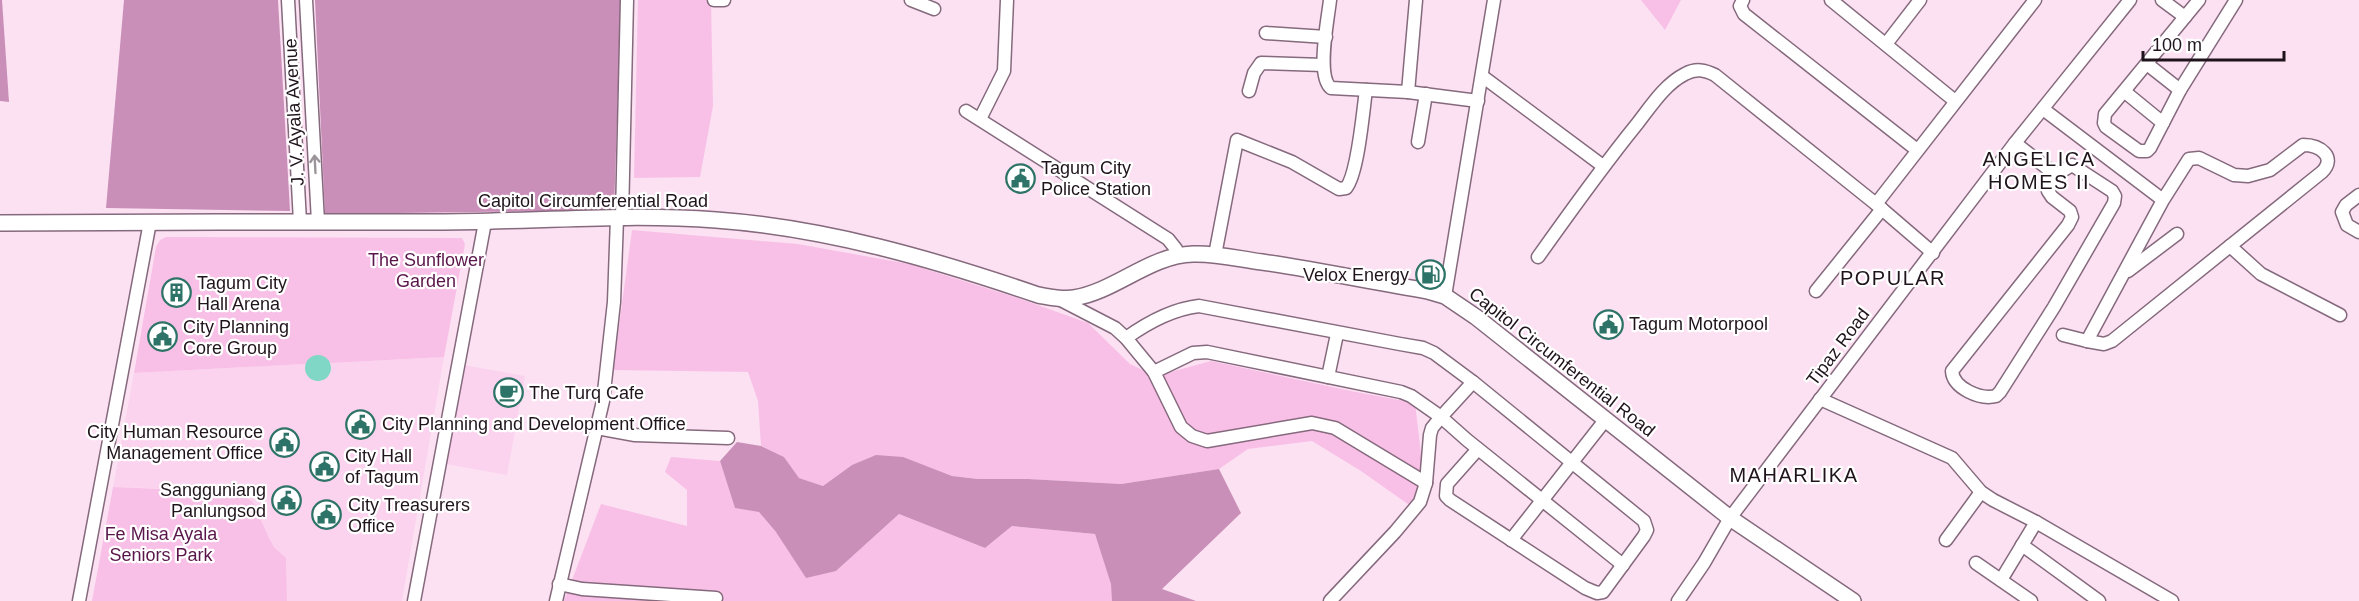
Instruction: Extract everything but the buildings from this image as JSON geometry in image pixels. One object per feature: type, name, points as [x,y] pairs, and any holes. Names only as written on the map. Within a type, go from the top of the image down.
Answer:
[{"type":"main road","name":"Capitol Circumferential Road","points":[[0,223],[485,222],[619,218],[715,220],[790,229],[914,254],[1038,295],[1057,298],[1088,295],[1161,261],[1178,256],[1215,255],[1428,291],[1444,296],[1476,317],[1730,518],[1853,601]]},
{"type":"street","name":"J. V. Ayala Avenue","points":[[288,0],[300,222]]},
{"type":"street","name":"J. V. Ayala Avenue","points":[[306,0],[318,222]]},
{"type":"street","points":[[556,601],[603,401],[619,218],[627,0]]},
{"type":"street","points":[[714,0],[724,0]]},
{"type":"street","points":[[911,0],[934,9]]},
{"type":"street","points":[[980,119],[1004,71],[1007,0]]},
{"type":"street","points":[[1330,0],[1323,65],[1324,78],[1331,88],[1408,92],[1478,100]]},
{"type":"street","points":[[1408,92],[1416,0]]},
{"type":"street","points":[[1444,296],[1494,0]]},
{"type":"street","points":[[1743,0],[1740,6],[1744,14],[1917,150]]},
{"type":"street","points":[[1831,0],[1955,101]]},
{"type":"street","points":[[1886,44],[1920,0]]},
{"type":"street","points":[[1816,291],[1917,150],[2034,0]]},
{"type":"street","name":"Tipaz Road","points":[[1678,601],[1704,563],[1730,518],[2015,143],[2130,0]]},
{"type":"street","points":[[2162,0],[2185,17]]},
{"type":"street","points":[[2199,0],[2105,114],[2106,127],[2142,152],[2150,148],[2180,90],[2236,0]]},
{"type":"street","points":[[1266,33],[1326,37]]},
{"type":"street","points":[[1250,91],[1254,73],[1261,63],[1323,65]]},
{"type":"street","points":[[2147,64],[2180,90]]},
{"type":"street","points":[[1538,257],[1602,166],[1662,93],[1674,80],[1686,73],[1699,70],[1715,75],[1879,206],[1933,253]]},
{"type":"street","points":[[1482,76],[1602,166]]},
{"type":"street","points":[[1215,255],[1237,140],[1292,162],[1339,189],[1346,188],[1351,180],[1366,90]]},
{"type":"street","points":[[2125,92],[2163,123]]},
{"type":"street","points":[[1418,141],[1426,94]]},
{"type":"street","points":[[2043,109],[2163,200]]},
{"type":"street","points":[[966,111],[1168,239],[1176,249],[1178,256]]},
{"type":"street","points":[[2015,143],[2056,175]]},
{"type":"street","points":[[2063,335],[2087,341],[2104,344],[2112,341],[2322,172],[2328,166],[2327,155],[2316,147],[2303,145],[2270,170],[2240,177],[2199,158],[2188,159],[2163,200],[2087,341]]},
{"type":"street","points":[[2067,166],[2075,166],[2112,191],[2115,196],[2114,203],[2054,307],[2000,392],[1995,396],[1983,397],[1956,384],[1952,379],[1952,371],[2068,225],[2072,217],[2070,211],[2048,191],[2056,175],[2067,166]]},
{"type":"street","points":[[2359,195],[2346,205],[2342,212],[2347,225],[2359,232]]},
{"type":"street","points":[[79,601],[150,222]]},
{"type":"street","points":[[414,601],[485,222]]},
{"type":"street","points":[[2125,274],[2177,234]]},
{"type":"street","points":[[2230,246],[2261,274],[2340,315]]},
{"type":"street","points":[[1057,298],[1115,328],[1126,338],[1154,372],[1181,427],[1192,436],[1207,441],[1312,423],[1335,428],[1426,483]]},
{"type":"street","points":[[1126,338],[1141,327],[1185,308],[1199,306],[1337,334],[1423,348],[1434,353],[1473,382],[1647,525],[1644,536],[1604,592],[1597,593],[1585,588],[1446,496],[1447,484],[1478,449]]},
{"type":"street","points":[[1328,377],[1337,334]]},
{"type":"street","points":[[1154,372],[1200,351],[1401,392],[1411,396],[1441,417],[1623,565]]},
{"type":"street","points":[[1330,601],[1420,502],[1426,483],[1432,428],[1473,382]]},
{"type":"street","points":[[1820,399],[1952,458],[1981,492],[2172,601]]},
{"type":"street","points":[[1511,540],[1606,418]]},
{"type":"street","points":[[597,428],[635,435],[728,438]]},
{"type":"street","points":[[1946,540],[1981,492]]},
{"type":"street","points":[[2001,580],[2036,522]]},
{"type":"street","points":[[2022,545],[2099,601]]},
{"type":"street","points":[[1976,563],[2031,601]]},
{"type":"street","points":[[559,584],[582,589],[716,598]]},
{"type":"shaded area","points":[[0,0],[2,0],[9,102],[0,101]]},
{"type":"shaded area","points":[[124,0],[278,0],[290,211],[106,208]]},
{"type":"shaded area","points":[[315,0],[621,0],[614,210],[325,214]]},
{"type":"shaded area","points":[[318,355],[327,359],[331,368],[327,377],[318,381],[309,377],[305,368],[309,359]]},
{"type":"shaded area","points":[[444,357],[402,601],[287,601],[286,558],[274,547],[253,502],[226,490],[113,487],[134,373],[305,364],[310,378],[321,381],[330,374],[331,363]]},
{"type":"shaded area","points":[[464,365],[525,376],[507,475],[446,464]]},
{"type":"shaded area","points":[[737,442],[761,446],[784,457],[799,478],[823,486],[852,465],[876,455],[903,457],[952,476],[978,479],[1121,484],[1219,469],[1241,513],[1162,589],[1196,601],[1112,601],[1111,584],[1095,534],[1012,526],[985,548],[899,514],[836,571],[806,578],[776,532],[759,512],[735,508],[720,461]]},
{"type":"green space","points":[[638,0],[711,0],[713,106],[700,177],[634,178]]},
{"type":"green space","points":[[1641,0],[1681,0],[1665,30]]},
{"type":"green space","points":[[632,230],[798,244],[909,264],[1018,298],[1088,323],[1130,364],[1156,376],[1211,361],[1415,403],[1421,474],[1412,507],[1361,471],[1312,441],[1248,449],[1219,469],[1121,484],[978,479],[952,476],[928,467],[852,465],[823,486],[799,478],[784,457],[761,446],[758,401],[748,372],[613,370]]},
{"type":"green space","name":"The Sunflower Garden","points":[[166,237],[462,238],[465,244],[444,357],[331,363],[317,355],[305,364],[134,373],[156,247],[160,240]]},
{"type":"green space","points":[[671,457],[720,461],[735,507],[759,512],[776,532],[836,571],[899,514],[985,548],[1012,526],[1095,534],[1112,584],[1112,601],[564,601],[601,504],[687,526],[687,490],[665,472]]},
{"type":"green space","name":"Fe Misa Ayala Seniors Park","points":[[113,487],[237,492],[253,502],[274,547],[286,558],[287,601],[92,601]]},
{"type":"place","name":"Tagum City Police Station","points":[[1020,178]]},
{"type":"place","name":"Velox Energy","points":[[1430,275]]},
{"type":"place","name":"Tagum City Hall Arena","points":[[176,293]]},
{"type":"place","name":"Tagum Motorpool","points":[[1608,324]]},
{"type":"place","name":"City Planning Core Group","points":[[162,337]]},
{"type":"place","name":"The Turq Cafe","points":[[508,393]]},
{"type":"place","name":"City Planning and Development Office","points":[[361,424]]},
{"type":"place","name":"City Human Resource Management Office","points":[[284,442]]},
{"type":"place","name":"City Hall of Tagum","points":[[324,466]]},
{"type":"place","name":"Sangguniang Panlungsod","points":[[287,500]]},
{"type":"place","name":"City Treasurers Office","points":[[327,515]]},
{"type":"district","name":"ANGELICA HOMES II","points":[[2039,170]]},
{"type":"district","name":"POPULAR","points":[[1893,278]]},
{"type":"district","name":"MAHARLIKA","points":[[1794,475]]}]
